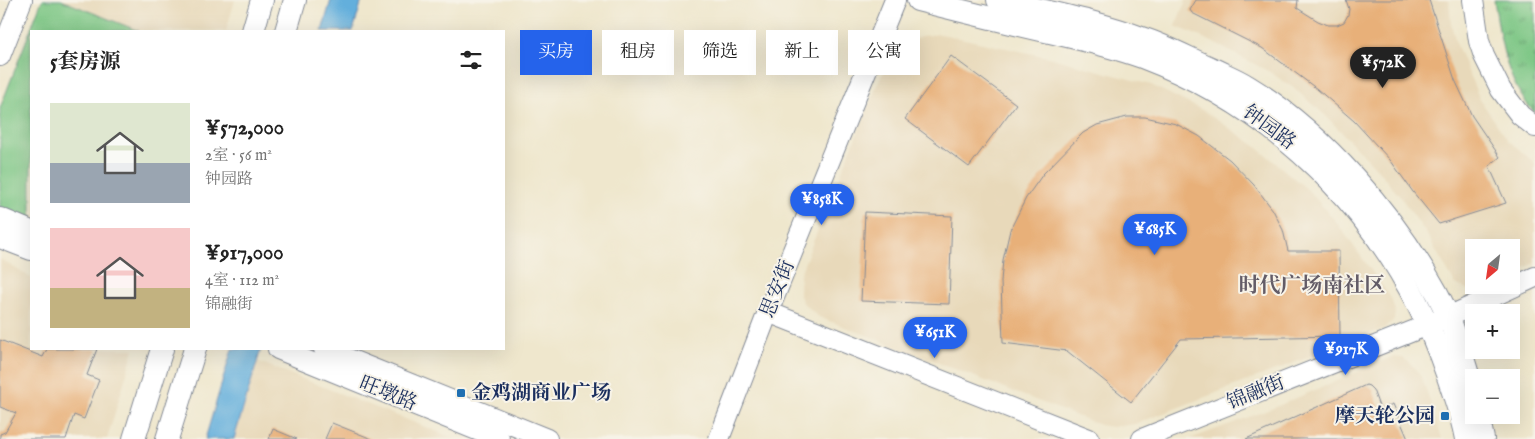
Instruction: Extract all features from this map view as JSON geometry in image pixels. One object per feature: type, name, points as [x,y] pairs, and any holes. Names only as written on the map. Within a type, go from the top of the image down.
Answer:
[{"type":"main road","points":[[253,30],[262,0]]},
{"type":"main road","points":[[286,30],[295,0]]},
{"type":"main road","name":"钟园路","points":[[918,0],[1097,43],[1133,54],[1179,72],[1232,101],[1290,143],[1338,187],[1367,222],[1418,302],[1438,320],[1460,348],[1466,369]]},
{"type":"main road","name":"钟园路","points":[[998,0],[1107,27],[1144,39],[1229,76],[1284,112],[1338,160],[1396,228],[1437,293],[1438,320],[1466,439]]},
{"type":"main road","points":[[134,439],[162,350]]},
{"type":"main road","points":[[167,439],[195,350]]},
{"type":"main road","points":[[1480,424],[1483,439]]},
{"type":"street","points":[[0,56],[22,0]]},
{"type":"street","name":"思安街","points":[[719,439],[768,312],[895,0]]},
{"type":"street","points":[[1473,0],[1479,41],[1484,56],[1501,90],[1520,115],[1535,127]]},
{"type":"street","points":[[0,218],[30,231]]},
{"type":"street","points":[[0,238],[30,250]]},
{"type":"street","name":"锦融街","points":[[1142,439],[1438,320],[1535,277]]},
{"type":"street","points":[[768,312],[1089,439]]},
{"type":"street","name":"旺墩路","points":[[280,350],[498,439]]},
{"type":"street","name":"旺墩路","points":[[326,350],[546,439]]},
{"type":"shaded area","points":[[61,0],[235,0],[226,30],[136,30]]},
{"type":"shaded area","points":[[1186,0],[1449,0],[1451,24],[1456,43],[1480,100],[1508,140],[1535,163],[1535,263],[1520,270],[1520,239],[1465,239],[1465,288],[1455,284],[1426,233],[1402,199],[1379,171],[1325,115],[1295,89],[1270,72],[1208,40],[1175,26]]},
{"type":"shaded area","points":[[941,34],[1052,58],[1151,85],[1204,111],[1253,144],[1308,190],[1337,223],[1391,298],[1395,311],[1394,320],[1385,328],[1135,424],[1112,427],[1100,425],[819,317],[804,304],[799,294],[800,274],[881,76],[920,75],[921,36]]},
{"type":"shaded area","points":[[0,259],[30,277],[30,350],[134,350],[107,439],[0,439]]},
{"type":"shaded area","points":[[1392,357],[1403,358],[1420,375],[1442,439],[1190,439],[1271,409]]},
{"type":"shaded area","name":"金鸡湖商业广场","points":[[257,361],[456,439],[234,439]]},
{"type":"green space","points":[[42,0],[61,0],[136,30],[30,30]]},
{"type":"green space","points":[[1494,0],[1535,0],[1535,113],[1517,88],[1511,74],[1502,46]]},
{"type":"green space","points":[[30,31],[30,221],[0,208],[0,108]]},
{"type":"water","points":[[331,0],[362,0],[353,30],[322,30]]},
{"type":"water","points":[[232,350],[261,350],[234,439],[205,439]]},
{"type":"building","points":[[1196,0],[1298,0],[1297,8],[1318,21],[1328,25],[1337,25],[1344,22],[1348,15],[1349,9],[1346,0],[1429,0],[1455,80],[1472,116],[1500,157],[1489,166],[1506,203],[1439,224],[1391,161],[1354,121],[1317,89],[1262,48],[1192,13],[1190,10]]},
{"type":"building","points":[[951,56],[1016,104],[969,167],[905,119]]},
{"type":"building","points":[[1127,117],[1145,117],[1176,124],[1199,136],[1230,160],[1254,185],[1273,210],[1283,230],[1288,251],[1339,251],[1340,336],[1181,339],[1131,402],[1067,351],[1003,343],[1001,281],[1003,260],[1010,230],[1026,198],[1043,174],[1083,133],[1097,125]]},
{"type":"building","points":[[865,212],[952,216],[949,304],[861,301]]},
{"type":"building","points":[[0,340],[43,357],[46,350],[97,350],[87,375],[99,380],[84,419],[74,415],[66,439],[0,439],[0,434],[5,432],[16,413],[0,407]]},
{"type":"building","points":[[1366,385],[1373,390],[1380,409],[1393,404],[1408,439],[1246,439]]},
{"type":"building","points":[[332,423],[372,439],[325,439]]},
{"type":"building","points":[[273,429],[297,439],[269,439]]},
{"type":"place","name":"金鸡湖商业广场","points":[[461,393]]},
{"type":"place","name":"摩天轮公园","points":[[1445,416]]},
{"type":"district","name":"时代广场南社区","points":[[1312,286]]}]
